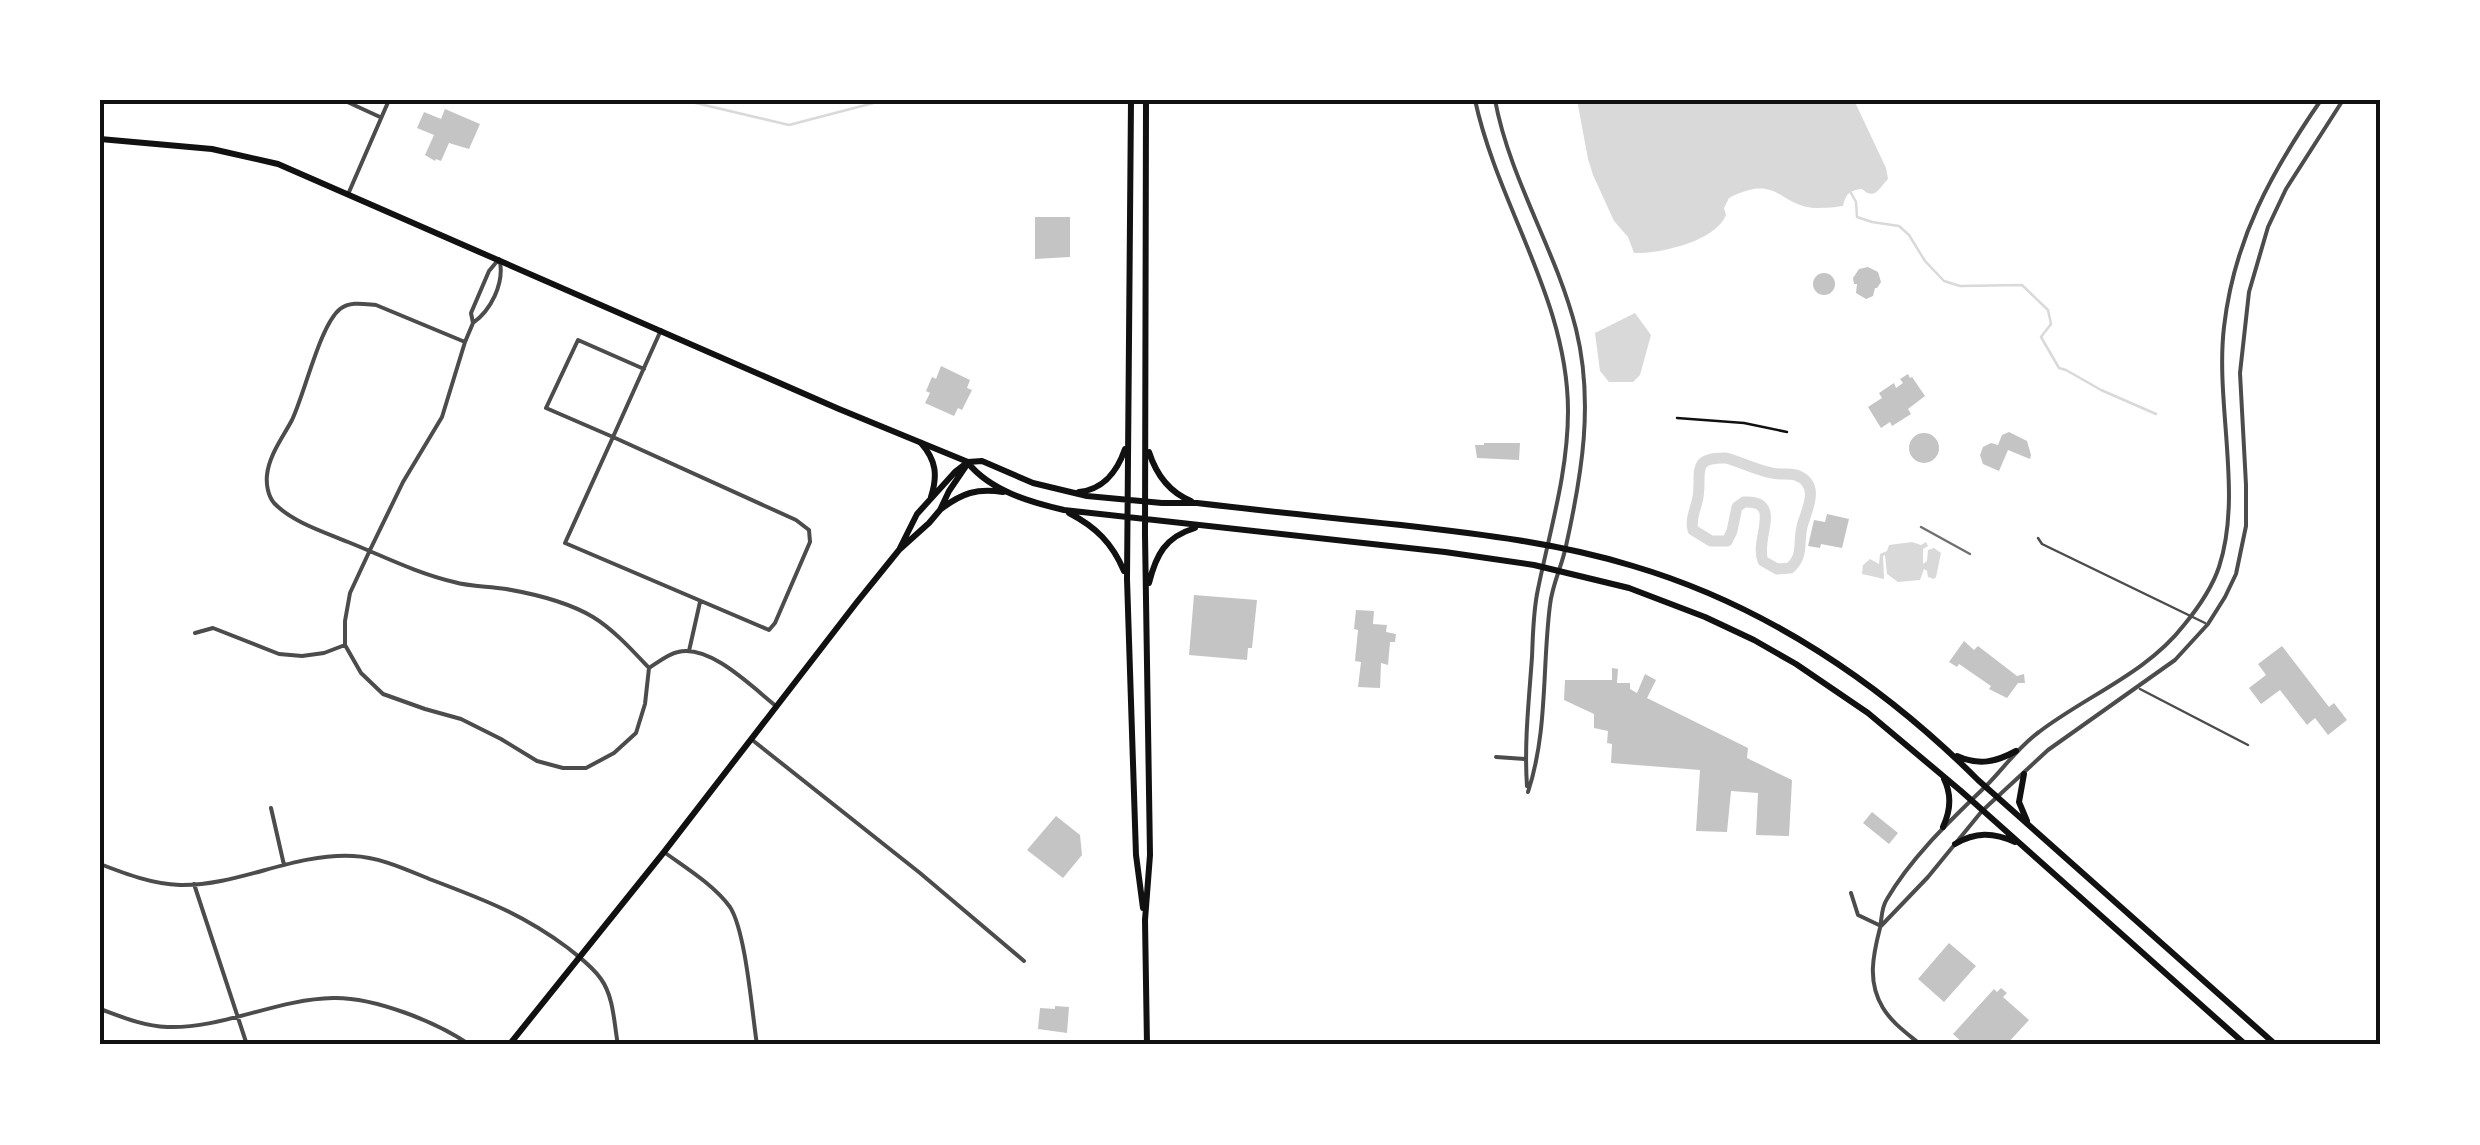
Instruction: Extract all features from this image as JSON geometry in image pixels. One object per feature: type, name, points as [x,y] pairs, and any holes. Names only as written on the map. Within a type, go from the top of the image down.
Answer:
[{"type":"main road","points":[[1131,100],[1127,579],[1135,841],[1145,922]]},
{"type":"main road","points":[[1146,100],[1150,855],[1145,922],[1147,1045]]},
{"type":"main road","points":[[100,140],[188,146],[278,164],[921,443],[968,462],[982,461],[1067,492],[1482,534],[1566,548],[1662,575],[1714,596],[1812,647],[1859,678],[1952,753],[2276,1045]]},
{"type":"main road","points":[[921,443],[930,452],[936,468],[931,497]]},
{"type":"main road","points":[[1067,492],[1099,487],[1116,470],[1127,443]]},
{"type":"main road","points":[[1146,443],[1164,482],[1197,503]]},
{"type":"main road","points":[[968,462],[977,474],[1008,493]]},
{"type":"main road","points":[[899,550],[931,497],[968,462]]},
{"type":"main road","points":[[508,1045],[899,550],[940,510],[968,462]]},
{"type":"main road","points":[[940,510],[955,498],[991,490],[1064,510],[1445,552],[1560,570],[1654,596],[1705,616],[1796,664],[1846,697],[1970,799],[2246,1045]]},
{"type":"main road","points":[[1064,510],[1106,538],[1127,579]]},
{"type":"main road","points":[[1146,594],[1154,564],[1164,546],[1183,531],[1200,526]]},
{"type":"main road","points":[[1952,753],[1986,763],[2016,752]]},
{"type":"main road","points":[[1941,774],[1950,799],[1944,827]]},
{"type":"main road","points":[[2024,774],[2019,802],[2030,826]]},
{"type":"main road","points":[[1954,844],[1982,834],[2001,836],[2021,845]]},
{"type":"street","points":[[343,100],[382,118]]},
{"type":"street","points":[[348,193],[389,100]]},
{"type":"street","points":[[1476,100],[1490,155],[1560,338],[1566,383],[1563,476],[1536,599],[1525,759],[1528,792],[1539,757],[1550,601],[1580,478],[1586,401],[1566,296],[1504,136],[1495,100]]},
{"type":"street","points":[[1921,1045],[1894,1021],[1878,997],[1873,952],[1885,901],[1944,827],[2016,752],[2047,726],[2158,652],[2190,617],[2212,584],[2229,507],[2223,334],[2236,265],[2262,196],[2321,100]]},
{"type":"street","points":[[1881,926],[1982,810],[2048,750],[2175,660],[2208,624],[2236,574],[2246,526],[2240,373],[2248,292],[2268,226],[2286,189],[2344,100]]},
{"type":"street","points":[[473,322],[485,314],[502,276],[499,259]]},
{"type":"street","points":[[499,259],[489,271],[471,313],[473,322],[442,417],[403,482],[350,593],[346,645],[361,673],[383,694],[461,718],[537,761],[563,768],[586,768],[614,754],[636,733],[645,704],[649,668]]},
{"type":"street","points":[[465,342],[376,305],[341,307],[330,320],[306,389],[266,474],[272,501],[318,530],[400,565],[460,584],[555,600],[592,617],[649,668]]},
{"type":"street","points":[[644,369],[578,340],[546,408],[613,436],[796,520],[810,530],[810,542],[776,624],[769,630],[566,543],[613,436],[644,369],[661,330]]},
{"type":"street","points":[[689,652],[700,602]]},
{"type":"street","points":[[195,633],[214,628],[279,654],[302,656],[346,645]]},
{"type":"street","points":[[649,668],[678,652],[700,653],[716,659],[776,706]]},
{"type":"street","points":[[751,739],[1024,961]]},
{"type":"street","points":[[1496,758],[1525,759]]},
{"type":"street","points":[[271,808],[284,865]]},
{"type":"street","points":[[664,852],[714,890],[736,920],[758,1045]]},
{"type":"street","points":[[100,864],[155,882],[194,884],[307,859],[352,856],[393,865],[520,916],[580,958],[604,984],[618,1045]]},
{"type":"street","points":[[194,884],[247,1045]]},
{"type":"street","points":[[1851,892],[1858,915],[1881,926]]},
{"type":"street","points":[[100,1009],[164,1027],[196,1025],[307,1000],[347,998],[395,1010],[470,1045]]},
{"type":"lane","points":[[2038,538],[2042,544],[2208,624]]},
{"type":"lane","points":[[2138,688],[2248,745]]},
{"type":"path","points":[[1676,418],[1744,423],[1786,432]]},
{"type":"shaded area","points":[[1577,100],[1854,100],[1888,179],[1874,193],[1854,190],[1843,206],[1806,207],[1769,190],[1746,191],[1729,198],[1720,224],[1699,239],[1672,248],[1634,253],[1593,175]]},
{"type":"shaded area","points":[[1635,313],[1651,335],[1640,375],[1633,382],[1609,382],[1600,371],[1595,333]]},
{"type":"shaded area","points":[[1926,542],[1928,546],[1923,549],[1923,564],[1928,550],[1934,548],[1941,553],[1934,579],[1924,569],[1920,580],[1898,582],[1887,574],[1885,555],[1884,579],[1862,574],[1863,565],[1870,559],[1879,564],[1880,554],[1889,545]]},
{"type":"building","points":[[445,109],[480,124],[469,149],[449,143],[441,161],[435,161],[425,155],[434,135],[417,128],[424,112],[441,119]]},
{"type":"building","points":[[1035,217],[1070,217],[1070,257],[1035,259]]},
{"type":"building","points":[[1868,267],[1878,272],[1881,282],[1873,296],[1866,299],[1856,293],[1853,278],[1859,269]]},
{"type":"building","points":[[1824,273],[1832,276],[1832,292],[1824,295],[1816,292],[1813,284],[1816,276]]},
{"type":"building","points":[[941,366],[970,380],[967,388],[972,390],[962,410],[958,408],[954,416],[925,403],[932,377],[936,379]]},
{"type":"building","points":[[1908,374],[1925,396],[1908,409],[1911,414],[1881,428],[1868,407],[1882,398],[1879,393],[1894,383],[1896,388]]},
{"type":"building","points":[[2009,432],[2027,441],[2030,459],[2008,450],[1999,471],[1983,464],[1983,447],[1998,445],[2002,435]]},
{"type":"building","points":[[1924,433],[1935,437],[1939,448],[1935,459],[1924,463],[1913,459],[1909,448],[1913,437]]},
{"type":"building","points":[[1520,443],[1519,460],[1477,458],[1475,445]]},
{"type":"building","points":[[1827,514],[1849,519],[1842,548],[1808,546],[1814,520],[1825,522]]},
{"type":"building","points":[[1194,595],[1257,600],[1247,660],[1189,655]]},
{"type":"building","points":[[1356,610],[1374,611],[1373,624],[1387,625],[1386,632],[1396,634],[1395,642],[1390,642],[1388,665],[1381,663],[1380,688],[1358,687],[1361,662],[1355,661]]},
{"type":"building","points":[[1964,641],[1974,650],[1978,646],[2017,676],[2024,674],[2025,683],[2018,683],[2007,698],[1989,689],[1991,686],[1959,664],[1957,667],[1949,662]]},
{"type":"building","points":[[2282,646],[2329,707],[2334,703],[2347,720],[2328,735],[2315,718],[2307,725],[2280,690],[2261,704],[2249,688],[2266,675],[2258,664]]},
{"type":"building","points":[[1612,668],[1618,669],[1617,683],[1630,683],[1630,689],[1637,693],[1645,674],[1656,680],[1647,698],[1748,748],[1747,758],[1792,780],[1789,836],[1756,835],[1758,793],[1731,791],[1727,832],[1696,831],[1700,770],[1611,763],[1608,731],[1594,728],[1594,714],[1564,700],[1565,680],[1612,680]]},
{"type":"building","points":[[1872,812],[1898,833],[1889,844],[1863,823]]},
{"type":"building","points":[[1056,816],[1080,835],[1082,855],[1063,878],[1027,850]]},
{"type":"building","points":[[1949,943],[1976,966],[1944,1002],[1918,979]]},
{"type":"building","points":[[2001,988],[2007,993],[2003,997],[2029,1020],[2006,1045],[1965,1045],[1953,1034],[1994,989],[1997,992]]},
{"type":"building","points":[[1069,1007],[1067,1033],[1038,1029],[1040,1008]]},
{"type":"waterway","points":[[683,100],[789,125],[885,100]]},
{"type":"waterway","points":[[1850,191],[1857,217],[1899,226],[1944,281],[1960,286],[2022,285],[2048,310],[2051,324],[2041,337],[2059,368],[2156,414]]},
{"type":"waterway","points":[[1726,458],[1766,472],[1796,475],[1808,484],[1810,496],[1799,553],[1790,568],[1777,569],[1763,561],[1765,514],[1756,503],[1744,502],[1737,507],[1727,541],[1711,541],[1693,530],[1700,468],[1707,460],[1726,458]]},
{"type":"railway","points":[[1921,527],[1970,554]]}]
